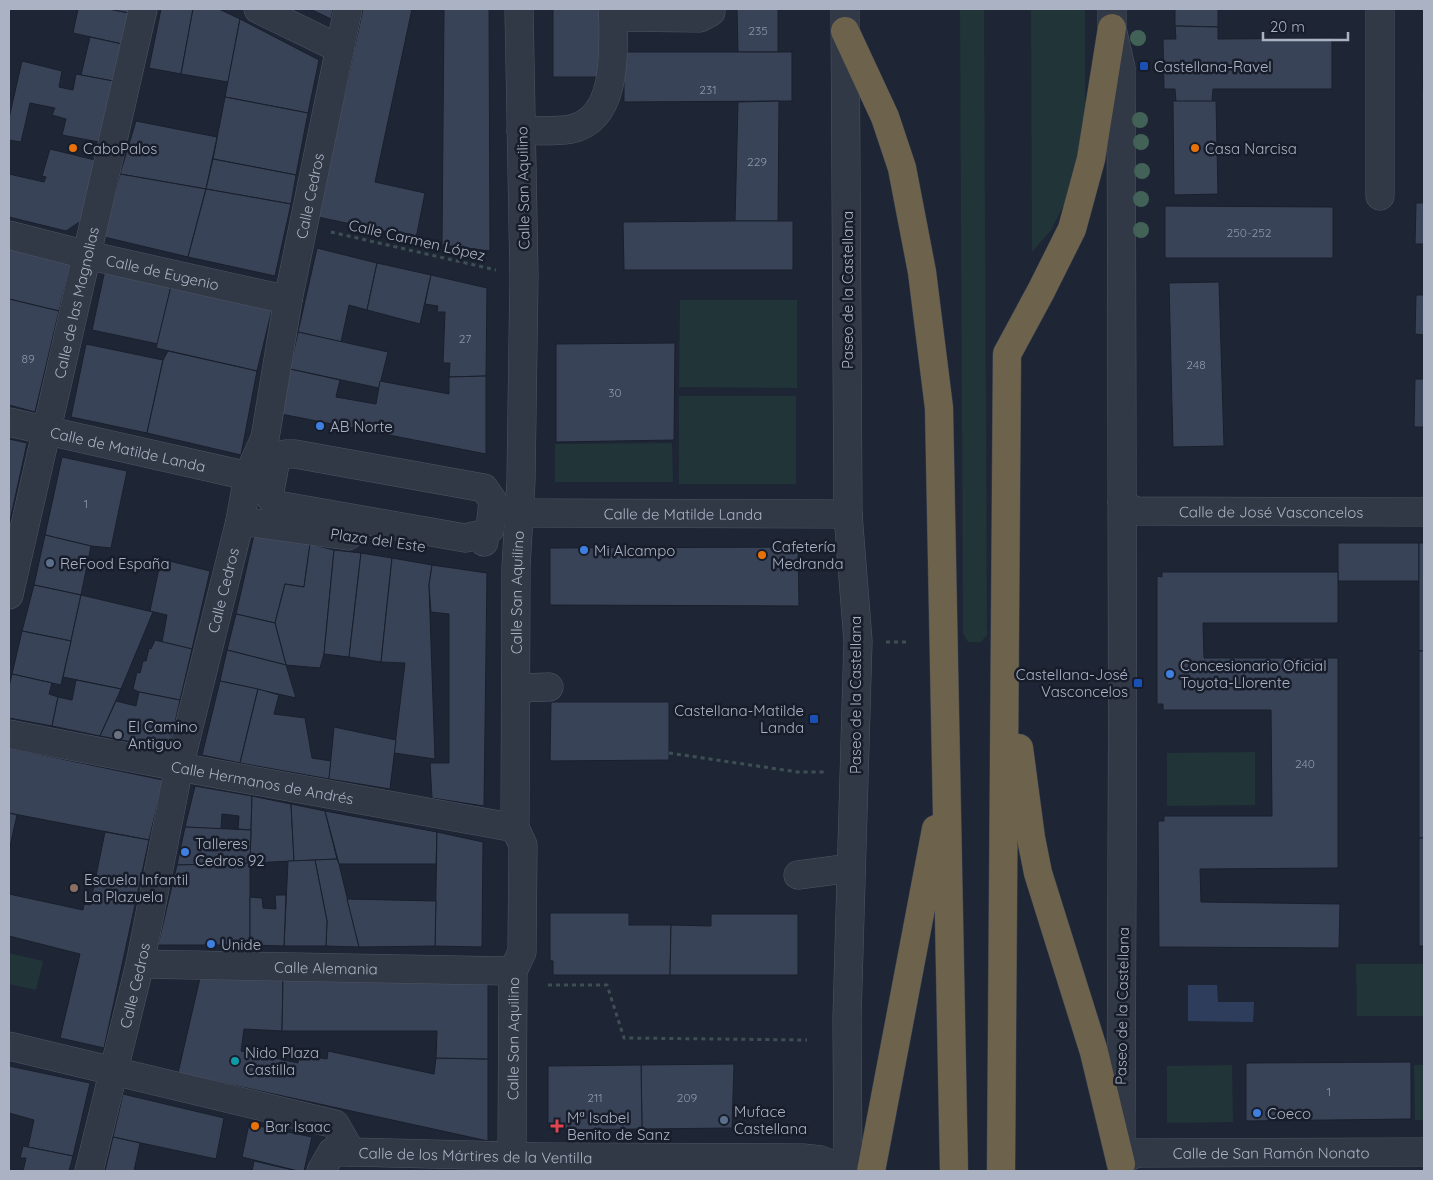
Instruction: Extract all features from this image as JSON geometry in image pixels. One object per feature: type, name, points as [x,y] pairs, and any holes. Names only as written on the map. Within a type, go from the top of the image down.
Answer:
[{"type":"highway","points":[[1001,1171],[1007,354],[1072,229],[1091,158],[1112,19]]},
{"type":"highway","points":[[845,20],[885,118],[902,168],[922,272],[940,408],[954,1171]]},
{"type":"highway","points":[[1006,646],[1031,838],[1038,873],[1094,1052],[1120,1164]]},
{"type":"highway","points":[[871,1171],[946,776]]},
{"type":"street","name":"Calle de las Magnolias","points":[[9,595],[144,9]]},
{"type":"street","points":[[258,9],[340,49]]},
{"type":"street","name":"Calle Cedros","points":[[89,1171],[140,964],[179,767],[240,521],[248,476],[279,447],[288,300],[348,9]]},
{"type":"street","name":"Calle San Aquilino","points":[[515,1164],[513,970],[522,952],[523,845],[515,828],[517,557],[521,480],[524,276],[519,9]]},
{"type":"street","points":[[521,131],[572,129],[592,118],[608,93],[612,73],[613,13],[700,18],[711,12],[711,9]]},
{"type":"street","points":[[1380,9],[1380,196]]},
{"type":"street","name":"Paseo de la Castellana","points":[[1112,19],[1121,68],[1124,854],[1120,1164]]},
{"type":"street","name":"Paseo de la Castellana","points":[[845,20],[848,514],[858,641],[847,1018],[848,1171]]},
{"type":"street","name":"Calle de Eugenio","points":[[9,235],[87,255],[288,300]]},
{"type":"street","name":"Calle de Matilde Landa","points":[[9,422],[248,476]]},
{"type":"street","points":[[279,447],[521,480]]},
{"type":"street","points":[[279,447],[296,454],[484,488],[494,501],[490,529],[483,538],[465,538],[276,510],[269,496],[279,447]]},
{"type":"street","name":"Calle de José Vasconcelos","points":[[1122,502],[1129,508],[1138,510],[1424,512]]},
{"type":"street","name":"Calle de Matilde Landa","points":[[519,513],[848,514]]},
{"type":"street","name":"Plaza del Este","points":[[240,521],[517,557]]},
{"type":"street","points":[[517,688],[549,686]]},
{"type":"street","name":"Calle Hermanos de Andrés","points":[[9,734],[515,828]]},
{"type":"street","points":[[798,875],[851,868]]},
{"type":"street","name":"Calle Alemania","points":[[140,964],[513,970]]},
{"type":"street","name":"Calle de los Mártires de la Ventilla","points":[[9,1046],[335,1124],[351,1152],[515,1164],[803,1158],[821,1160],[848,1171]]},
{"type":"street","points":[[322,1171],[332,1152],[351,1152]]},
{"type":"street","name":"Calle de San Ramón Nonato","points":[[1120,1164],[1128,1157],[1137,1153],[1424,1152]]},
{"type":"path","name":"Calle Carmen López","points":[[304,226],[524,276]]},
{"type":"path","points":[[669,753],[798,772],[854,773]]},
{"type":"path","points":[[548,985],[607,985],[624,1038],[807,1040]]},
{"type":"green space","points":[[960,9],[984,9],[987,635],[981,642],[968,642],[963,633]]},
{"type":"green space","points":[[1031,9],[1085,9],[1085,139],[1077,179],[1051,230],[1032,252]]},
{"type":"green space","points":[[680,300],[797,300],[797,388],[679,387]]},
{"type":"green space","points":[[679,396],[796,396],[796,484],[679,484]]},
{"type":"green space","points":[[672,443],[673,482],[555,482],[555,444]]},
{"type":"green space","points":[[1255,752],[1255,805],[1167,806],[1167,753]]},
{"type":"green space","points":[[9,953],[43,961],[36,990],[9,984]]},
{"type":"green space","points":[[1356,964],[1424,964],[1424,1016],[1357,1016]]},
{"type":"green space","points":[[1232,1065],[1233,1122],[1167,1123],[1167,1066]]},
{"type":"green space","points":[[1414,1065],[1424,1065],[1424,1120],[1415,1120]]},
{"type":"water","points":[[1188,985],[1217,985],[1218,1002],[1254,1002],[1253,1022],[1188,1021]]},
{"type":"building","points":[[78,9],[109,9],[129,13],[122,44],[73,33]]},
{"type":"building","points":[[109,9],[130,9],[129,13]]},
{"type":"building","points":[[161,9],[193,9],[181,74],[149,68]]},
{"type":"building","points":[[193,9],[219,9],[240,19],[228,82],[181,74]]},
{"type":"building","points":[[310,9],[333,9],[331,19]]},
{"type":"building","points":[[363,9],[412,9],[375,182],[425,193],[416,238],[318,217]]},
{"type":"building","points":[[444,9],[489,9],[490,251],[442,245]]},
{"type":"building","points":[[553,9],[601,9],[601,77],[553,77]]},
{"type":"building","points":[[737,9],[778,9],[778,52],[738,52]]},
{"type":"building","points":[[1175,9],[1218,9],[1218,27],[1175,26]]},
{"type":"building","points":[[240,19],[319,60],[308,113],[225,97]]},
{"type":"building","points":[[1175,26],[1218,27],[1218,39],[1332,38],[1332,89],[1213,89],[1212,102],[1176,102],[1175,89],[1164,89],[1163,39],[1176,39]]},
{"type":"building","points":[[90,37],[122,44],[113,81],[81,75]]},
{"type":"building","points":[[624,52],[792,52],[792,101],[624,102]]},
{"type":"building","points":[[22,61],[62,71],[59,87],[73,90],[76,74],[113,81],[99,142],[62,135],[66,119],[52,115],[55,108],[30,103],[21,142],[9,140],[9,118]]},
{"type":"building","points":[[1423,68],[1424,100],[1422,100]]},
{"type":"building","points":[[225,97],[308,113],[296,175],[213,159]]},
{"type":"building","points":[[779,101],[778,221],[735,221],[738,102]]},
{"type":"building","name":"Casa Narcisa","points":[[1173,101],[1216,101],[1218,194],[1174,195]]},
{"type":"building","points":[[136,121],[217,137],[206,189],[120,174]]},
{"type":"building","points":[[50,149],[95,160],[81,221],[66,231],[9,217],[9,174],[44,182],[46,177],[42,176]]},
{"type":"building","points":[[213,159],[296,175],[291,204],[206,189]]},
{"type":"building","points":[[120,174],[206,189],[188,257],[104,237]]},
{"type":"building","points":[[206,189],[291,204],[275,276],[188,257]]},
{"type":"building","points":[[1416,203],[1424,203],[1424,244],[1415,244]]},
{"type":"building","points":[[1165,206],[1333,207],[1333,258],[1165,258]]},
{"type":"building","points":[[793,221],[793,270],[624,270],[623,222]]},
{"type":"building","points":[[317,248],[377,263],[367,310],[349,305],[341,342],[298,332]]},
{"type":"building","points":[[9,249],[71,263],[59,311],[9,299]]},
{"type":"building","points":[[377,263],[431,275],[420,324],[367,310]]},
{"type":"building","points":[[105,270],[171,286],[158,344],[92,330]]},
{"type":"building","points":[[431,275],[487,288],[486,376],[449,377],[450,363],[443,363],[445,312],[437,312],[438,306],[425,304]]},
{"type":"building","points":[[1219,282],[1224,446],[1173,447],[1169,283]]},
{"type":"building","points":[[171,286],[272,309],[257,371],[156,348]]},
{"type":"building","points":[[1416,295],[1424,295],[1424,335],[1415,334]]},
{"type":"building","points":[[9,299],[59,311],[35,412],[9,405]]},
{"type":"building","points":[[298,332],[388,352],[379,388],[290,369]]},
{"type":"building","points":[[675,343],[674,440],[556,442],[556,344]]},
{"type":"building","points":[[86,344],[163,360],[147,433],[71,417]]},
{"type":"building","points":[[168,351],[257,371],[241,455],[147,433],[163,360]]},
{"type":"building","points":[[290,369],[340,380],[336,397],[376,404],[380,381],[449,394],[449,377],[486,376],[486,454],[281,414]]},
{"type":"building","points":[[1415,379],[1424,379],[1424,427],[1414,427]]},
{"type":"building","points":[[9,439],[27,443],[9,525]]},
{"type":"building","points":[[62,457],[127,471],[111,548],[91,546],[45,535]]},
{"type":"building","points":[[45,535],[91,546],[81,595],[34,585]]},
{"type":"building","points":[[254,535],[310,544],[304,587],[285,584],[275,623],[236,614]]},
{"type":"building","points":[[1338,543],[1419,543],[1419,581],[1338,581]]},
{"type":"building","points":[[1419,543],[1424,543],[1424,651],[1419,651]]},
{"type":"building","points":[[310,544],[334,550],[324,654],[320,668],[286,665],[275,623],[285,584],[304,587]]},
{"type":"building","points":[[798,547],[799,606],[550,605],[550,548]]},
{"type":"building","points":[[334,550],[361,553],[349,657],[324,654]]},
{"type":"building","points":[[361,553],[392,558],[381,662],[349,657]]},
{"type":"building","points":[[392,558],[432,565],[429,585],[435,759],[394,753],[405,663],[381,662]]},
{"type":"building","points":[[161,559],[210,571],[192,649],[162,642],[167,615],[150,611]]},
{"type":"building","points":[[432,565],[487,573],[484,806],[432,798],[430,763],[449,763],[449,614],[431,612],[429,585]]},
{"type":"building","points":[[1162,572],[1338,572],[1338,623],[1203,623],[1204,658],[1338,658],[1338,868],[1200,869],[1201,902],[1340,904],[1339,948],[1159,947],[1158,821],[1164,821],[1164,816],[1272,816],[1271,710],[1163,710],[1163,704],[1157,704],[1157,576],[1162,577]]},
{"type":"building","points":[[34,585],[81,595],[71,641],[22,631]]},
{"type":"building","points":[[81,595],[153,612],[121,689],[63,677]]},
{"type":"building","points":[[236,614],[275,623],[286,665],[227,650]]},
{"type":"building","points":[[22,631],[71,641],[61,685],[12,674]]},
{"type":"building","points":[[155,640],[192,649],[180,700],[139,692],[133,689],[137,672],[140,673],[143,661],[146,661],[149,648],[151,649]]},
{"type":"building","points":[[227,650],[286,665],[296,698],[220,681]]},
{"type":"building","points":[[1419,651],[1424,651],[1424,838],[1419,838]]},
{"type":"building","points":[[12,674],[52,683],[49,694],[58,697],[52,726],[9,718],[9,687]]},
{"type":"building","points":[[76,680],[121,689],[100,736],[52,726],[58,697],[72,700]]},
{"type":"building","points":[[220,681],[258,689],[240,763],[202,755]]},
{"type":"building","points":[[258,689],[279,695],[274,714],[305,718],[312,758],[331,761],[329,779],[240,763]]},
{"type":"building","points":[[139,692],[180,700],[169,749],[100,736],[116,701],[136,706]]},
{"type":"building","points":[[551,702],[669,702],[669,760],[550,761]]},
{"type":"building","points":[[334,727],[396,740],[390,789],[329,779]]},
{"type":"building","points":[[9,748],[163,780],[149,840],[9,813]]},
{"type":"building","points":[[195,786],[252,796],[251,830],[238,829],[239,816],[222,814],[221,829],[185,827]]},
{"type":"building","points":[[252,796],[291,804],[294,861],[250,863]]},
{"type":"building","points":[[291,804],[325,811],[337,859],[294,861]]},
{"type":"building","points":[[325,811],[437,832],[436,864],[339,864]]},
{"type":"building","points":[[9,813],[17,815],[9,851]]},
{"type":"building","points":[[185,827],[251,830],[250,863],[177,865]]},
{"type":"building","name":"Escuela Infantil La Plazuela","points":[[105,832],[149,840],[104,1048],[60,1038],[80,954],[9,936],[9,894],[83,910],[84,904],[90,905]]},
{"type":"building","points":[[437,832],[483,842],[482,947],[435,946]]},
{"type":"building","points":[[1419,838],[1424,838],[1424,946],[1419,946]]},
{"type":"building","points":[[337,859],[359,947],[326,946],[327,921],[315,860]]},
{"type":"building","points":[[315,860],[327,921],[326,946],[284,946],[288,861]]},
{"type":"building","points":[[250,863],[250,945],[158,945],[177,865]]},
{"type":"building","points":[[275,895],[286,895],[284,946],[250,945],[250,897],[262,898],[263,908],[276,909]]},
{"type":"building","points":[[347,899],[436,901],[435,946],[359,947]]},
{"type":"building","points":[[550,913],[629,913],[629,925],[671,925],[670,975],[553,975],[553,961],[550,960]]},
{"type":"building","points":[[711,914],[798,914],[798,975],[670,975],[671,925],[711,926]]},
{"type":"building","name":"Nido Plaza Castilla","points":[[200,978],[283,979],[282,1031],[244,1029],[241,1051],[298,1063],[299,1054],[327,1059],[328,1051],[434,1074],[436,1058],[488,1059],[488,1141],[178,1073]]},
{"type":"building","points":[[283,979],[488,980],[488,1059],[436,1058],[437,1031],[282,1031]]},
{"type":"building","points":[[1411,1062],[1411,1119],[1246,1121],[1246,1063]]},
{"type":"building","points":[[734,1064],[732,1128],[642,1129],[641,1065]]},
{"type":"building","points":[[641,1065],[642,1129],[548,1130],[548,1066]]},
{"type":"building","points":[[9,1066],[90,1083],[73,1156],[28,1147],[34,1120],[9,1113]]},
{"type":"building","points":[[123,1094],[224,1118],[216,1159],[113,1137]]},
{"type":"building","points":[[249,1124],[312,1137],[304,1171],[242,1157]]},
{"type":"building","points":[[113,1137],[140,1143],[134,1171],[105,1171]]},
{"type":"building","points":[[23,1146],[73,1156],[69,1171],[23,1171],[26,1158],[20,1158]]},
{"type":"building","points":[[254,1161],[297,1171],[252,1171]]},
{"type":"place","name":"Castellana-Ravel","points":[[1144,66]]},
{"type":"place","name":"CaboPalos","points":[[73,148]]},
{"type":"place","name":"Casa Narcisa","points":[[1195,148]]},
{"type":"place","name":"AB Norte","points":[[320,426]]},
{"type":"place","name":"Mi Alcampo","points":[[584,550]]},
{"type":"place","name":"Cafetería Medranda","points":[[762,555]]},
{"type":"place","name":"ReFood España","points":[[50,563]]},
{"type":"place","name":"Concesionario Oficial Toyota-Llorente","points":[[1170,674]]},
{"type":"place","name":"Castellana-José Vasconcelos","points":[[1138,683]]},
{"type":"place","name":"Castellana-Matilde Landa","points":[[814,719]]},
{"type":"place","name":"El Camino Antiguo","points":[[118,735]]},
{"type":"place","name":"Talleres Cedros 92","points":[[185,852]]},
{"type":"place","name":"Escuela Infantil La Plazuela","points":[[74,888]]},
{"type":"place","name":"Unide","points":[[211,944]]},
{"type":"place","name":"Nido Plaza Castilla","points":[[235,1061]]},
{"type":"place","name":"Coeco","points":[[1257,1113]]},
{"type":"place","name":"Muface Castellana","points":[[724,1120]]},
{"type":"place","name":"Bar Isaac","points":[[255,1126]]},
{"type":"place","name":"Mª Isabel Benito de Sanz","points":[[557,1126]]}]
